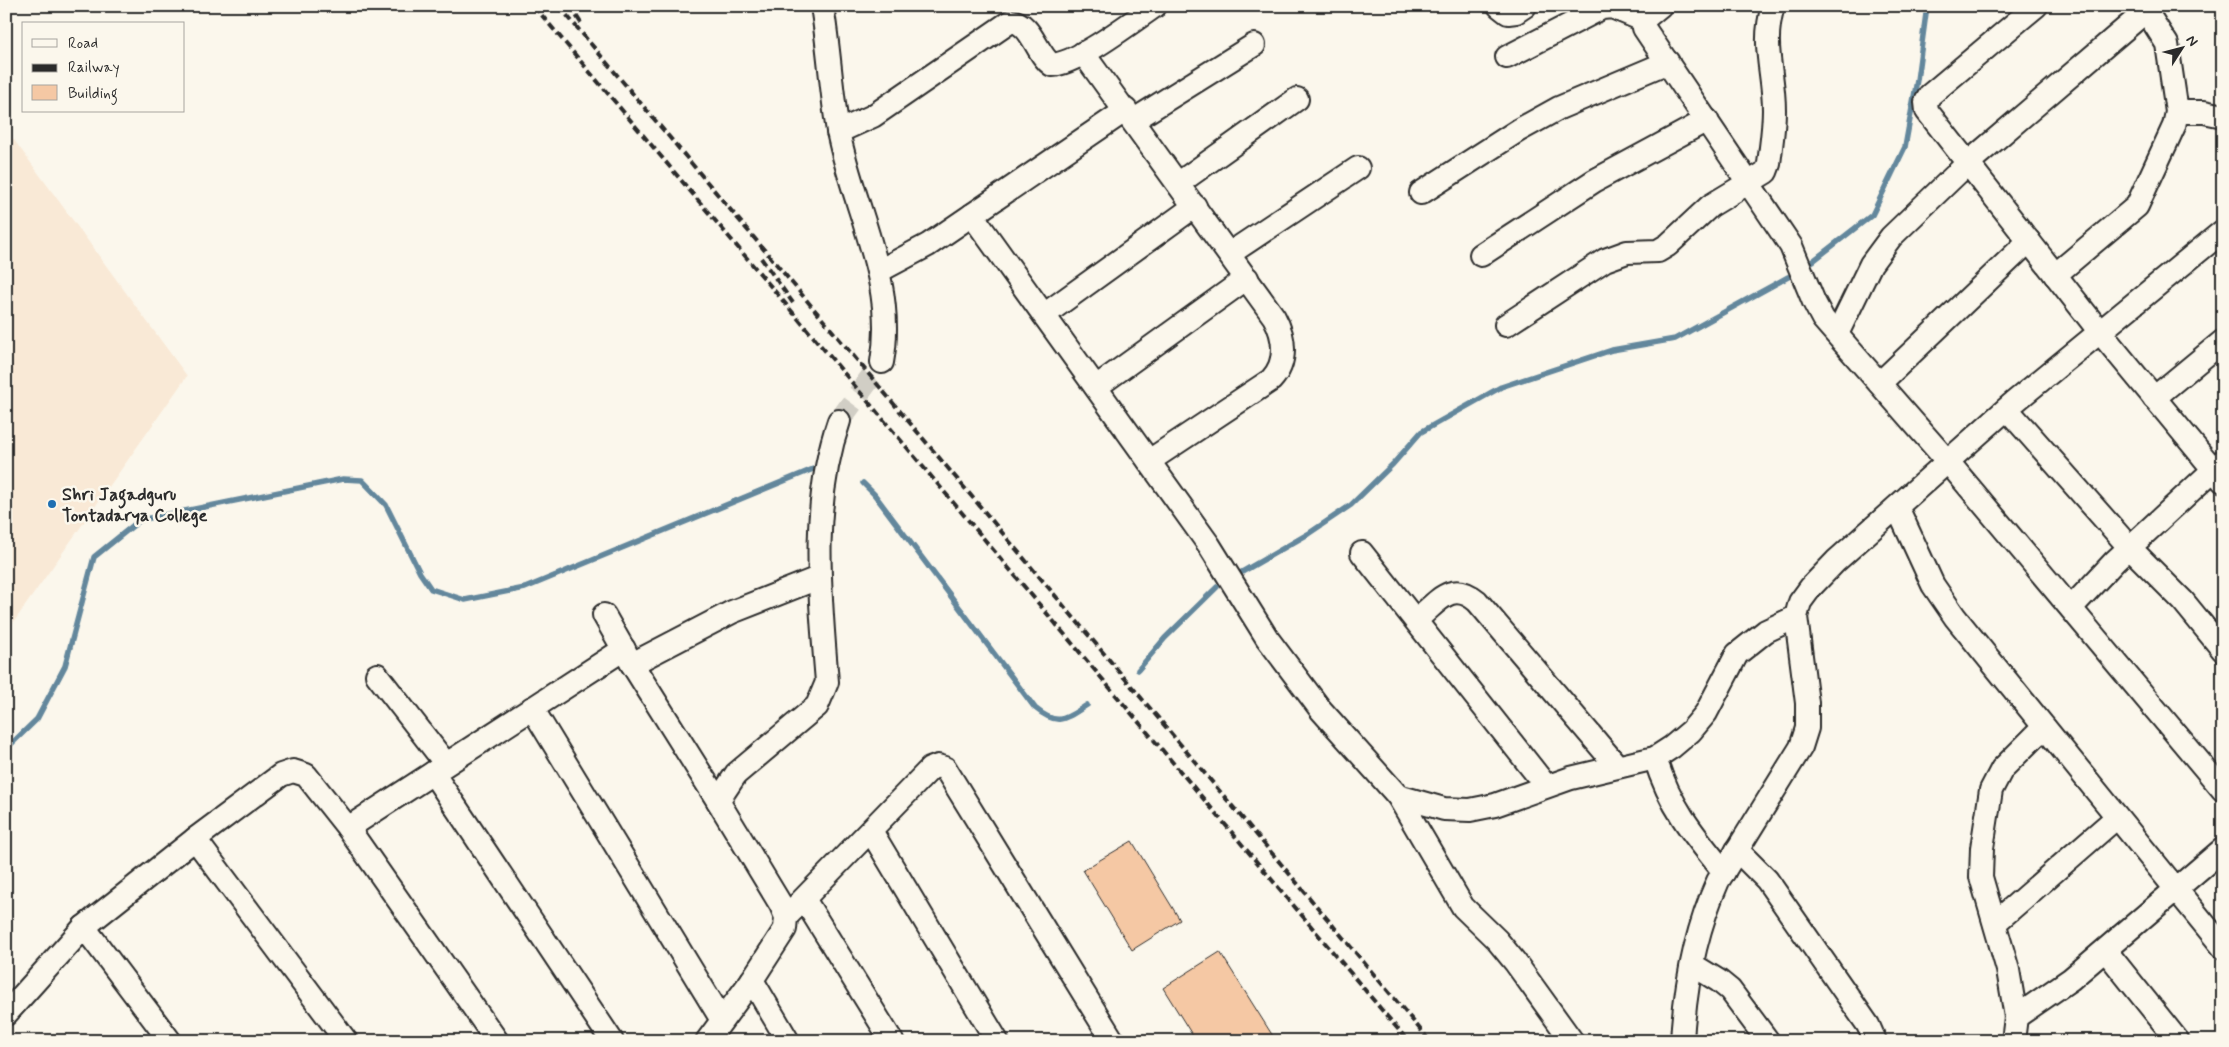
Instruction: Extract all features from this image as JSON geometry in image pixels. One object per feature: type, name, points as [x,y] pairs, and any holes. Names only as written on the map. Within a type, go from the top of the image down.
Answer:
[{"type":"street","points":[[822,6],[838,132],[879,271],[885,347],[882,362]]},
{"type":"street","points":[[838,132],[873,116],[1011,21],[1019,22],[1024,27],[1042,55],[1052,65],[1060,64],[1083,53],[1155,6]]},
{"type":"street","points":[[1499,6],[1508,13],[1516,12],[1525,6]]},
{"type":"street","points":[[1506,325],[1604,260],[1627,252],[1658,251],[1668,245],[1710,206],[1766,172],[1769,164],[1774,109],[1766,48],[1768,22],[1773,6]]},
{"type":"street","points":[[2036,6],[1930,96],[1926,102],[1927,111],[2100,332],[2154,398],[2219,471],[2130,548],[2071,608]]},
{"type":"street","points":[[1507,57],[1602,8],[1612,7],[1652,13],[1644,28],[1791,246],[1814,302],[1824,318],[1949,463],[2223,790]]},
{"type":"street","points":[[1837,334],[1871,264],[1891,237],[1968,163],[2144,8],[2167,44],[2177,112],[2174,126],[2137,206],[2055,275]]},
{"type":"street","points":[[879,271],[928,245],[972,214],[1130,115],[1254,45]]},
{"type":"street","points":[[1083,53],[1130,115],[1246,278],[1279,326],[1283,338],[1282,363],[1278,372],[1271,380],[1149,461]]},
{"type":"street","points":[[1421,193],[1520,130],[1559,108],[1668,62]]},
{"type":"street","points":[[1178,183],[1298,99]]},
{"type":"street","points":[[2177,112],[2204,112],[2223,116]]},
{"type":"street","points":[[1481,255],[1594,181],[1707,120]]},
{"type":"street","points":[[1229,254],[1358,168]]},
{"type":"street","points":[[1044,315],[1195,206]]},
{"type":"street","points":[[972,214],[1209,545],[1267,638],[1321,710],[1398,796],[1463,907],[1497,940],[1515,962],[1572,1041]]},
{"type":"street","points":[[1682,1041],[1693,965],[1708,904],[1737,850],[1801,747],[1807,728],[1807,703],[1796,617],[1800,602],[1811,587],[1836,561],[1949,463],[2007,409],[2223,231]]},
{"type":"street","points":[[1880,383],[2028,241]]},
{"type":"street","points":[[1096,387],[1246,278]]},
{"type":"street","points":[[2154,398],[2223,341]]},
{"type":"street","points":[[2007,409],[2130,548],[2182,601],[2223,650]]},
{"type":"street","points":[[718,801],[736,774],[817,706],[824,694],[827,682],[818,578],[823,486],[838,421]]},
{"type":"street","points":[[1897,507],[1933,585],[1955,617],[2223,947]]},
{"type":"street","points":[[1362,553],[1546,786]]},
{"type":"street","points":[[348,828],[532,708],[628,656],[818,578]]},
{"type":"street","points":[[1416,620],[1449,594],[1458,590],[1467,592],[1477,601],[1617,766]]},
{"type":"street","points":[[604,615],[718,801],[786,917],[785,929],[752,980],[707,1041]]},
{"type":"street","points":[[1398,796],[1444,809],[1470,810],[1495,805],[1546,786],[1617,766],[1655,758],[1678,742],[1706,713],[1737,654],[1766,631],[1796,617]]},
{"type":"street","points":[[377,675],[439,768],[612,1041]]},
{"type":"street","points":[[532,708],[722,1020]]},
{"type":"street","points":[[2013,1041],[2016,1017],[2008,970],[1981,877],[1982,848],[1991,790],[2002,769],[2044,727]]},
{"type":"street","points":[[1655,758],[1664,787],[1691,832],[1724,872]]},
{"type":"street","points":[[786,917],[930,769],[938,766],[945,768],[1113,1041]]},
{"type":"street","points":[[6,1014],[84,927],[281,774],[293,771],[306,775],[348,828],[497,1041]]},
{"type":"street","points":[[1994,923],[2117,817]]},
{"type":"street","points":[[871,831],[998,1041]]},
{"type":"street","points":[[195,839],[346,1041]]},
{"type":"street","points":[[2016,1017],[2052,994],[2106,951],[2223,849]]},
{"type":"street","points":[[1737,850],[1767,880],[1868,1025],[1875,1041]]},
{"type":"street","points":[[804,899],[892,1041]]},
{"type":"street","points":[[84,927],[170,1041]]},
{"type":"street","points":[[2106,951],[2178,1041]]},
{"type":"street","points":[[1693,965],[1730,990],[1768,1041]]},
{"type":"street","points":[[752,980],[788,1041]]},
{"type":"shaded area","name":"Shri Jagadguru Tontadarya College","points":[[6,129],[187,376],[6,633]]},
{"type":"building","points":[[1132,841],[1180,920],[1132,950],[1083,870]]},
{"type":"building","points":[[1220,952],[1276,1041],[1196,1041],[1163,988]]},
{"type":"waterway","points":[[1813,261],[1872,215],[1905,147],[1917,80],[1927,6]]},
{"type":"waterway","points":[[1242,572],[1308,534],[1351,505],[1393,464],[1421,432],[1501,387],[1612,350],[1675,339],[1788,277]]},
{"type":"waterway","points":[[6,749],[37,719],[65,666],[94,557],[140,520],[343,479],[362,480],[386,505],[420,573],[431,589],[465,600],[525,588],[818,467]]},
{"type":"waterway","points":[[863,483],[874,494],[1035,708],[1050,718],[1061,719],[1087,705]]},
{"type":"waterway","points":[[1138,670],[1165,638],[1217,587]]},
{"type":"tunnel","points":[[839,421],[882,362]]},
{"type":"railway","points":[[534,6],[1408,1041]]},
{"type":"railway","points":[[559,6],[1430,1041]]},
{"type":"railway","points":[[570,6],[581,23]]},
{"type":"railway","points":[[761,258],[793,303]]},
{"type":"place","name":"Shri Jagadguru Tontadarya College","points":[[52,504]]}]
